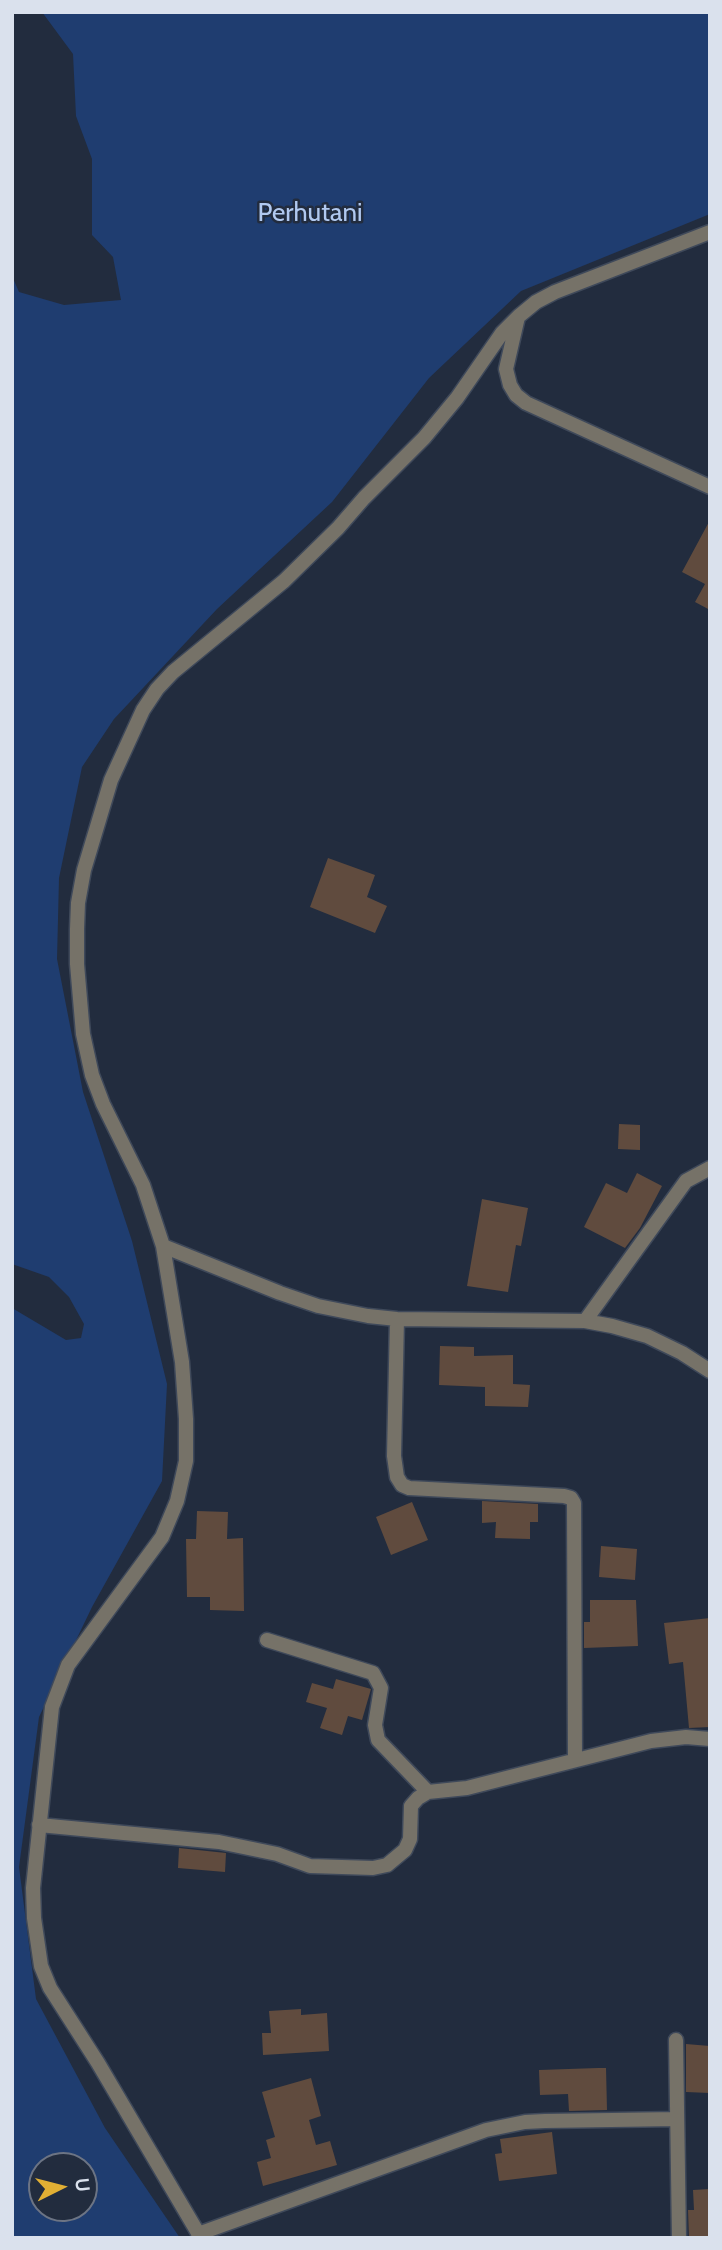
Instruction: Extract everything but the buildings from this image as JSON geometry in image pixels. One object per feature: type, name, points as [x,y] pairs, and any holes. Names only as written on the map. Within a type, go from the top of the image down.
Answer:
[{"type":"street","points":[[677,2119],[525,2122],[486,2130],[200,2236],[50,1988],[41,1966],[33,1888],[52,1707],[68,1665],[162,1537],[177,1501],[186,1461],[181,1350],[163,1246],[144,1185],[103,1104],[92,1074],[80,1003],[77,964],[78,903],[84,870],[111,780],[143,710],[157,689],[173,672],[284,581],[338,528],[424,438],[457,398],[502,333],[519,316],[536,302],[555,292],[710,232]]},
{"type":"street","points":[[519,316],[506,369],[510,386],[516,395],[526,403],[710,487]]},
{"type":"street","points":[[586,1321],[686,1181],[710,1168]]},
{"type":"street","points":[[163,1246],[318,1306],[397,1319],[586,1321],[647,1336],[682,1353],[710,1371]]},
{"type":"street","points":[[397,1319],[394,1456],[397,1477],[402,1485],[409,1488],[564,1496],[574,1503],[575,1760]]},
{"type":"street","points":[[267,1640],[373,1673],[381,1688],[375,1725],[378,1740],[428,1792]]},
{"type":"street","points":[[39,1825],[219,1842],[277,1854],[310,1866],[373,1868],[387,1865],[405,1850],[410,1839],[411,1806],[428,1792],[460,1790],[668,1738],[710,1739]]},
{"type":"street","points":[[676,2040],[679,2238]]},
{"type":"green space","name":"Perhutani","points":[[42,12],[710,12],[710,214],[521,291],[429,378],[332,502],[217,609],[114,719],[82,767],[59,878],[57,959],[83,1092],[132,1241],[167,1384],[162,1481],[92,1607],[39,1717],[19,1867],[36,1999],[105,2128],[180,2238],[12,2238],[12,1308],[66,1340],[81,1338],[84,1324],[69,1297],[49,1277],[12,1264],[12,276],[19,292],[64,305],[121,300],[113,257],[92,235],[92,159],[76,116],[73,54]]}]
